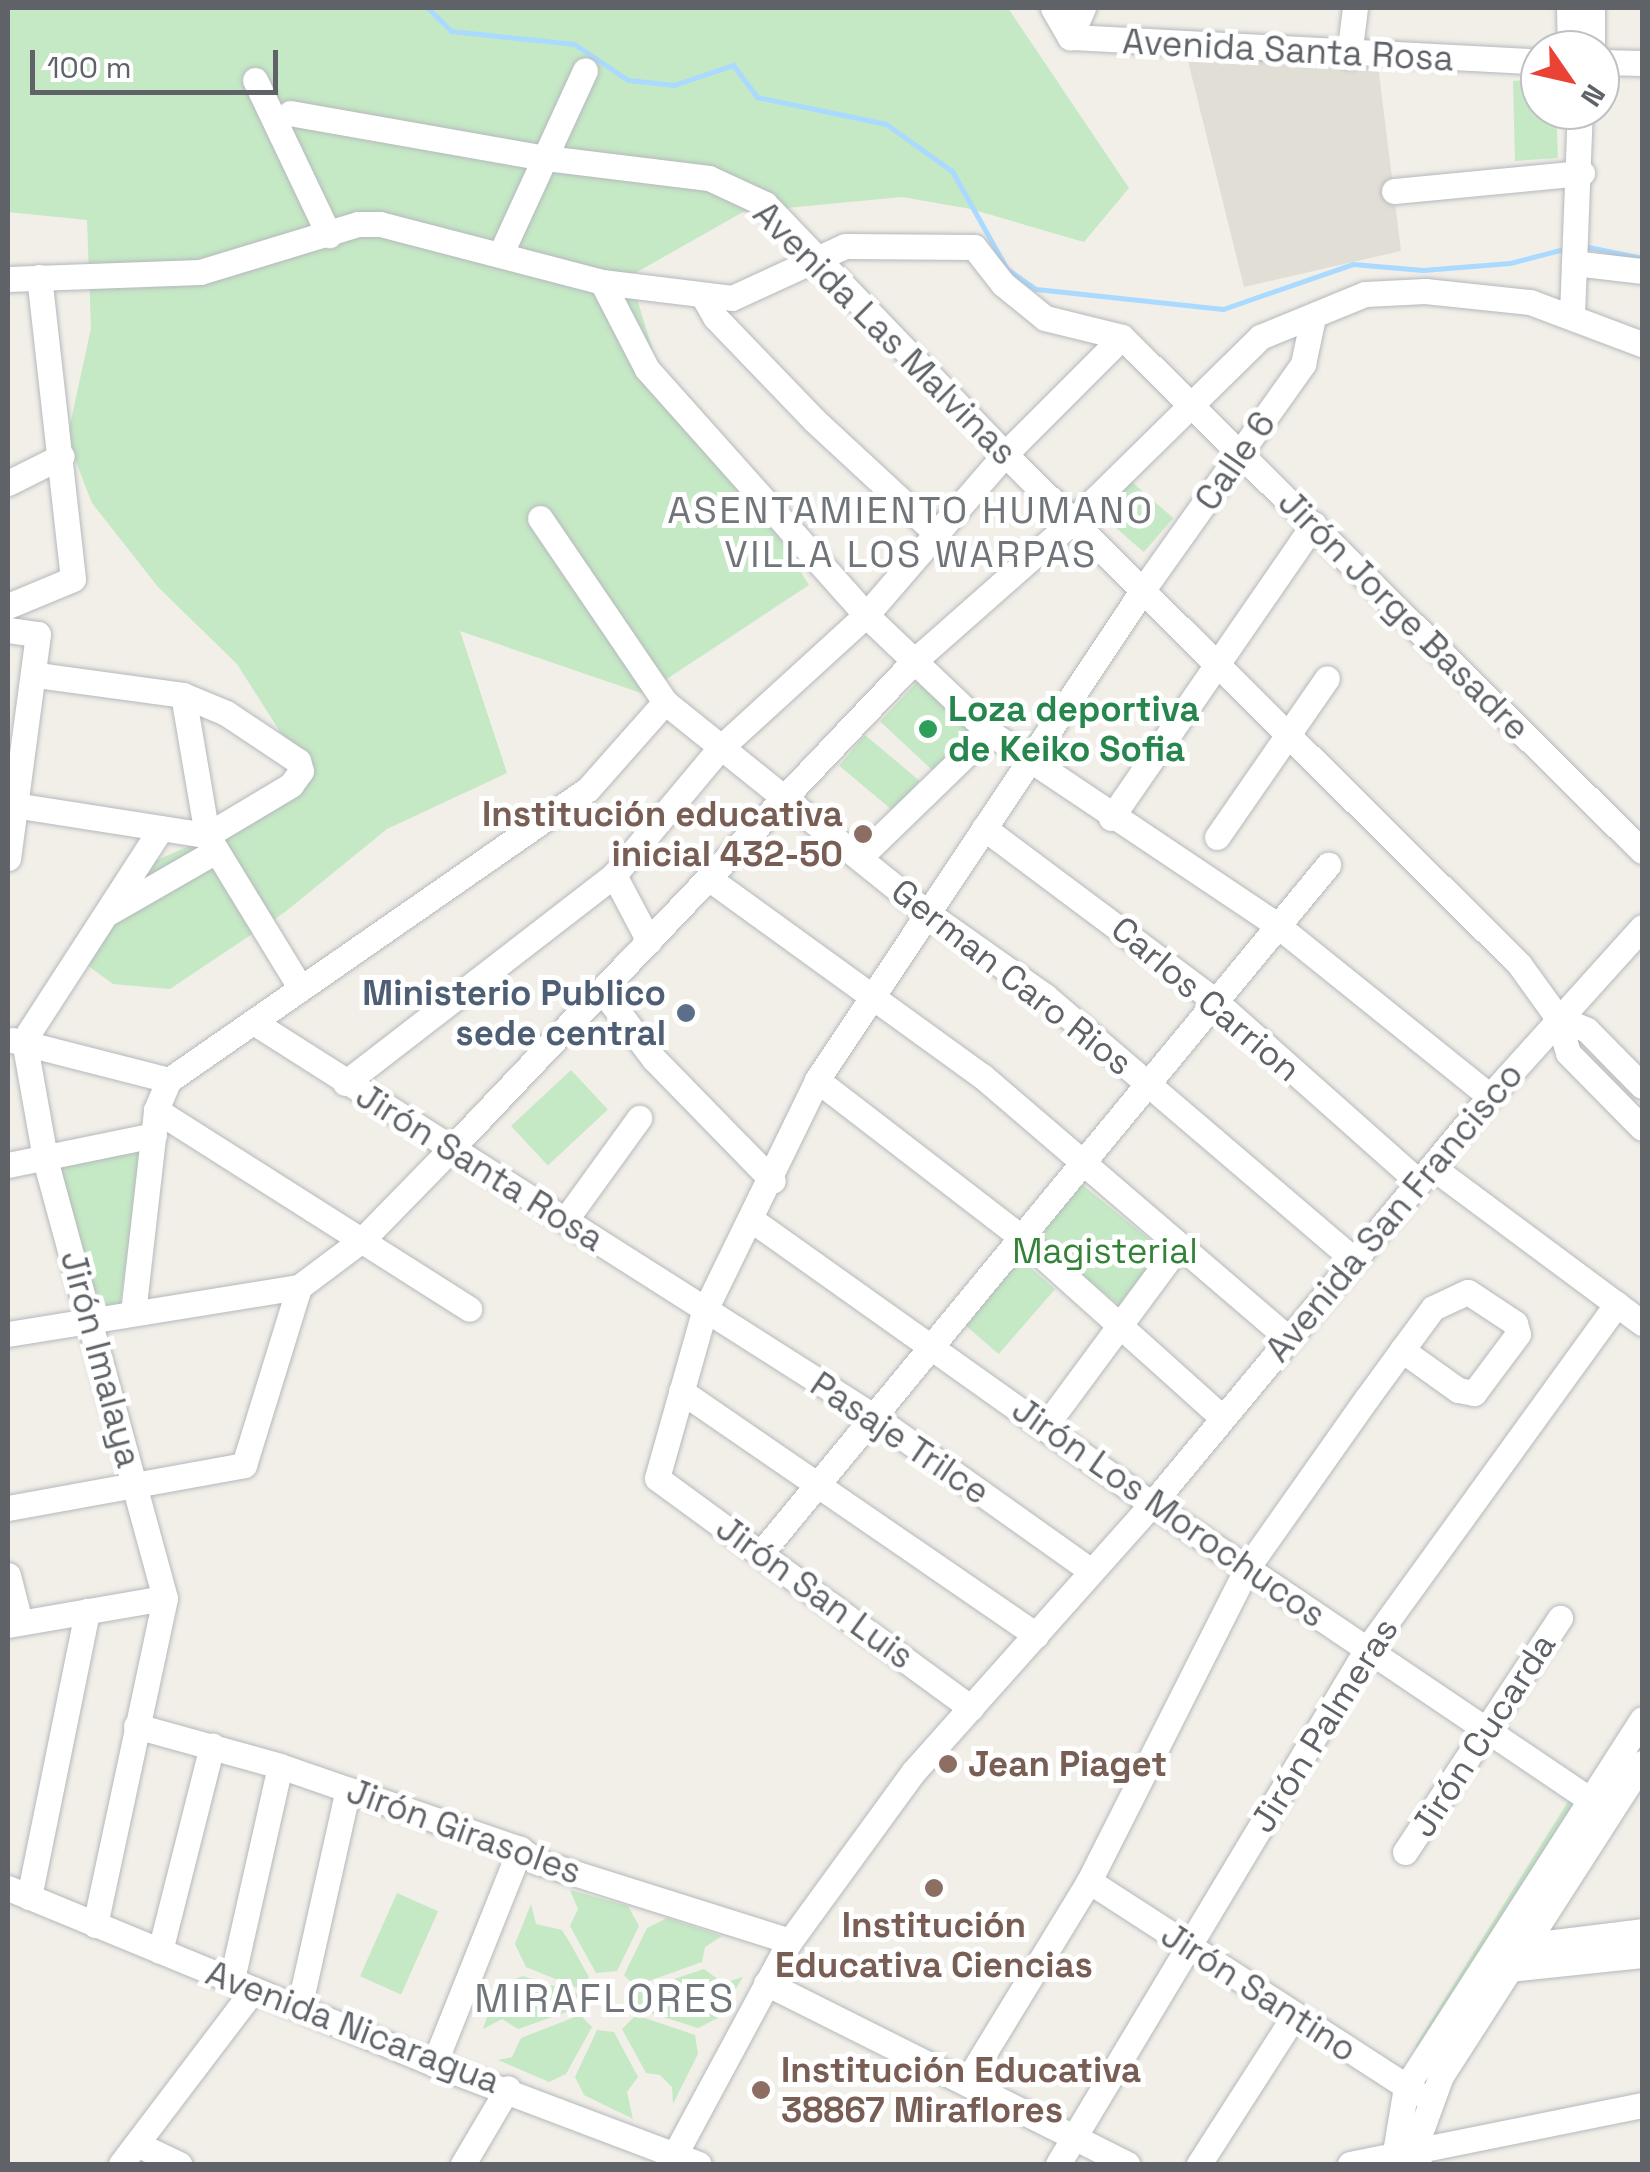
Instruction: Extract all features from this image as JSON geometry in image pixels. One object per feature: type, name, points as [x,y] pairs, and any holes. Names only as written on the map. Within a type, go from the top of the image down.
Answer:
[{"type":"street","name":"Avenida Santa Rosa","points":[[1053,8],[1070,37],[1350,56],[1520,61]]},
{"type":"street","points":[[1070,37],[1083,8]]},
{"type":"street","points":[[1350,56],[1355,8]]},
{"type":"street","points":[[501,253],[586,70]]},
{"type":"street","points":[[255,80],[329,234]]},
{"type":"street","name":"Avenida Las Malvinas","points":[[290,113],[546,158],[709,178],[765,204],[1005,454],[1519,964],[1558,1018],[1568,1053],[1642,1128]]},
{"type":"street","points":[[1572,315],[1582,173],[1581,130]]},
{"type":"street","points":[[1394,191],[1582,173]]},
{"type":"street","points":[[8,278],[200,272],[329,234],[380,224],[602,282],[732,298],[770,286],[845,246],[974,246],[1003,284],[1045,318],[1122,337]]},
{"type":"street","points":[[1574,263],[1642,271]]},
{"type":"street","points":[[8,606],[73,579],[39,277]]},
{"type":"street","points":[[602,282],[648,370],[866,615],[989,732],[1277,925],[1490,1096]]},
{"type":"street","points":[[8,1334],[299,1287],[362,1238],[604,992],[914,662],[1074,519],[1260,338],[1365,294],[1425,291],[1530,302],[1642,344]]},
{"type":"street","points":[[702,296],[714,317],[814,420],[936,532]]},
{"type":"street","name":"Calle 6","points":[[658,1478],[704,1312],[773,1180],[818,1080],[869,994],[1144,588],[1303,364],[1313,317]]},
{"type":"street","points":[[345,1084],[614,876],[718,750],[866,615],[1005,454],[1122,337]]},
{"type":"street","name":"Jirón Jorge Basadre","points":[[1122,337],[1642,852]]},
{"type":"street","points":[[8,483],[62,456]]},
{"type":"street","name":"German Caro Rios","points":[[540,518],[665,702],[718,750],[788,798],[926,912],[1045,996],[1354,1260]]},
{"type":"street","points":[[1112,818],[1314,524]]},
{"type":"street","points":[[8,630],[38,634],[37,675],[11,804],[8,858]]},
{"type":"street","points":[[37,675],[183,694],[272,740],[298,761],[300,771],[291,785],[105,914]]},
{"type":"street","points":[[1217,838],[1327,678]]},
{"type":"street","points":[[183,694],[211,843],[299,986]]},
{"type":"street","points":[[134,1313],[155,1123],[168,1080],[588,790],[665,702]]},
{"type":"street","points":[[860,857],[989,732]]},
{"type":"street","points":[[11,804],[160,828],[211,843]]},
{"type":"street","points":[[160,828],[16,1040],[168,1080]]},
{"type":"street","name":"Carlos Carrion","points":[[984,828],[1215,1001],[1425,1174],[1642,1323]]},
{"type":"street","points":[[761,1553],[1328,865]]},
{"type":"street","points":[[614,876],[650,941]]},
{"type":"street","points":[[711,880],[982,1076],[1289,1338]]},
{"type":"street","name":"Avenida San Francisco","points":[[687,2160],[766,1983],[790,1941],[914,1772],[1152,1504],[1490,1096],[1642,926]]},
{"type":"street","points":[[604,992],[654,1060],[773,1180]]},
{"type":"street","name":"Avenida Las Malvinas","points":[[1558,1018],[1587,1030],[1642,1086]]},
{"type":"street","name":"Jirón Santa Rosa","points":[[255,1023],[345,1084],[566,1219],[704,1312]]},
{"type":"street","name":"Jirón Imalaya","points":[[16,1040],[165,1598],[96,1924]]},
{"type":"street","points":[[818,1080],[1021,1237],[1223,1418]]},
{"type":"street","points":[[566,1219],[639,1118]]},
{"type":"street","points":[[8,1166],[155,1123],[362,1238],[469,1309]]},
{"type":"street","name":"Jirón Los Morochucos","points":[[752,1220],[1046,1425],[1152,1504],[1589,1799]]},
{"type":"street","points":[[1046,1425],[1179,1246]]},
{"type":"street","points":[[8,1508],[244,1466],[299,1287]]},
{"type":"street","points":[[967,2082],[1089,1881],[1247,1568],[1402,1350],[1432,1308],[1468,1292],[1515,1323],[1518,1334],[1474,1393],[1458,1390],[1402,1350]]},
{"type":"street","name":"Jirón Palmeras","points":[[1058,2164],[1367,1649],[1616,1304]]},
{"type":"street","name":"Pasaje Trilce","points":[[704,1312],[874,1416],[1091,1571]]},
{"type":"street","points":[[681,1392],[1036,1635]]},
{"type":"street","name":"Jirón San Luis","points":[[658,1478],[971,1708]]},
{"type":"street","points":[[8,1574],[12,1629],[165,1598]]},
{"type":"street","points":[[18,1892],[88,1611]]},
{"type":"street","name":"Jirón Cucarda","points":[[1406,1852],[1560,1618]]},
{"type":"street","name":"Jirón Girasoles","points":[[136,1726],[280,1766],[520,1850],[536,1861],[790,1941]]},
{"type":"street","points":[[1404,2159],[1406,2087],[1589,1799],[1639,1731]]},
{"type":"street","points":[[160,1951],[212,1744]]},
{"type":"street","points":[[1404,2159],[1431,2100],[1642,1762]]},
{"type":"street","points":[[120,2164],[242,1984],[280,1766]]},
{"type":"street","points":[[299,2008],[348,1789]]},
{"type":"street","points":[[434,2064],[520,1850]]},
{"type":"street","name":"Jirón Santino","points":[[1089,1881],[1294,2016],[1431,2100]]},
{"type":"street","name":"Avenida Nicaragua","points":[[18,1892],[434,2064],[508,2088],[687,2160]]},
{"type":"street","points":[[1494,1949],[1642,1946]]},
{"type":"street","points":[[1479,1972],[1642,1946]]},
{"type":"street","points":[[766,1983],[1128,2164]]},
{"type":"street","points":[[1198,2164],[1294,2016]]},
{"type":"street","points":[[464,2164],[508,2088]]},
{"type":"street","points":[[1350,2164],[1404,2159],[1642,2104]]},
{"type":"street","points":[[137,2144],[179,2164]]},
{"type":"shaded area","points":[[1187,57],[1378,65],[1401,251],[1244,287]]},
{"type":"green space","points":[[8,8],[1008,8],[1129,188],[1084,242],[971,209],[902,197],[743,212],[630,276],[660,374],[736,470],[809,585],[644,694],[460,631],[507,773],[387,829],[285,912],[170,989],[113,984],[72,954],[112,880],[232,827],[305,771],[237,664],[158,587],[92,503],[67,439],[91,328],[87,220],[8,212]]},
{"type":"green space","points":[[1520,80],[1520,130],[1557,130],[1558,158],[1515,161],[1513,81]]},
{"type":"green space","points":[[1125,476],[1173,518],[1144,552],[1095,510]]},
{"type":"green space","name":"Loza deportiva de Keiko Sofia","points":[[917,682],[976,737],[939,777],[880,721]]},
{"type":"green space","points":[[865,735],[919,781],[894,811],[839,766]]},
{"type":"green space","points":[[571,1070],[608,1109],[548,1165],[511,1126]]},
{"type":"green space","points":[[143,1146],[120,1304],[99,1309],[56,1169],[61,1161]]},
{"type":"green space","name":"Magisterial","points":[[1075,1179],[1165,1252],[1121,1306],[1031,1233]]},
{"type":"green space","points":[[1018,1257],[1055,1289],[999,1354],[962,1322]]},
{"type":"green space","points":[[1574,1792],[1582,1797],[1423,2051],[1415,2046]]},
{"type":"green space","points":[[570,1890],[628,1906],[639,1926],[617,1971],[596,1973],[570,1926],[578,1909]]},
{"type":"green space","points":[[397,1893],[438,1911],[401,1994],[360,1976]]},
{"type":"green space","points":[[531,1904],[536,1924],[562,1930],[570,1943],[589,1977],[580,1989],[526,1967],[515,1944]]},
{"type":"green space","points":[[667,1918],[722,1936],[705,1947],[702,1962],[635,1986],[624,1975],[647,1928]]},
{"type":"green space","points":[[704,1969],[723,1983],[743,1977],[718,2018],[698,2028],[638,2009],[638,1991]]},
{"type":"green space","points":[[523,1976],[578,1994],[578,2008],[518,2029],[502,2019],[483,2029],[498,1985]]},
{"type":"green space","points":[[580,2015],[592,2027],[566,2074],[549,2082],[498,2060],[512,2057],[521,2038]]},
{"type":"green space","points":[[636,2015],[695,2035],[698,2054],[673,2104],[672,2087],[660,2075],[646,2073],[622,2029]]},
{"type":"green space","points":[[597,2030],[614,2032],[638,2077],[627,2092],[633,2119],[584,2095],[575,2077]]},
{"type":"waterway","points":[[428,8],[451,31],[574,44],[628,80],[674,85],[733,65],[757,97],[886,124],[952,171],[1007,269],[1036,289],[1223,309],[1353,264],[1423,270],[1510,263],[1560,250]]},
{"type":"waterway","points":[[1588,247],[1642,258]]},
{"type":"place","name":"Loza deportiva de Keiko Sofia","points":[[928,729]]},
{"type":"place","name":"Institución educativa inicial 432-50","points":[[863,834]]},
{"type":"place","name":"Ministerio Publico sede central","points":[[686,1013]]},
{"type":"place","name":"Jean Piaget","points":[[948,1764]]},
{"type":"place","name":"Institución Educativa Ciencias","points":[[934,1888]]},
{"type":"place","name":"Institución Educativa 38867 Miraflores","points":[[761,2090]]},
{"type":"district","name":"ASENTAMIENTO HUMANO VILLA LOS WARPAS","points":[[911,533]]},
{"type":"district","name":"MIRAFLORES","points":[[605,1999]]}]
